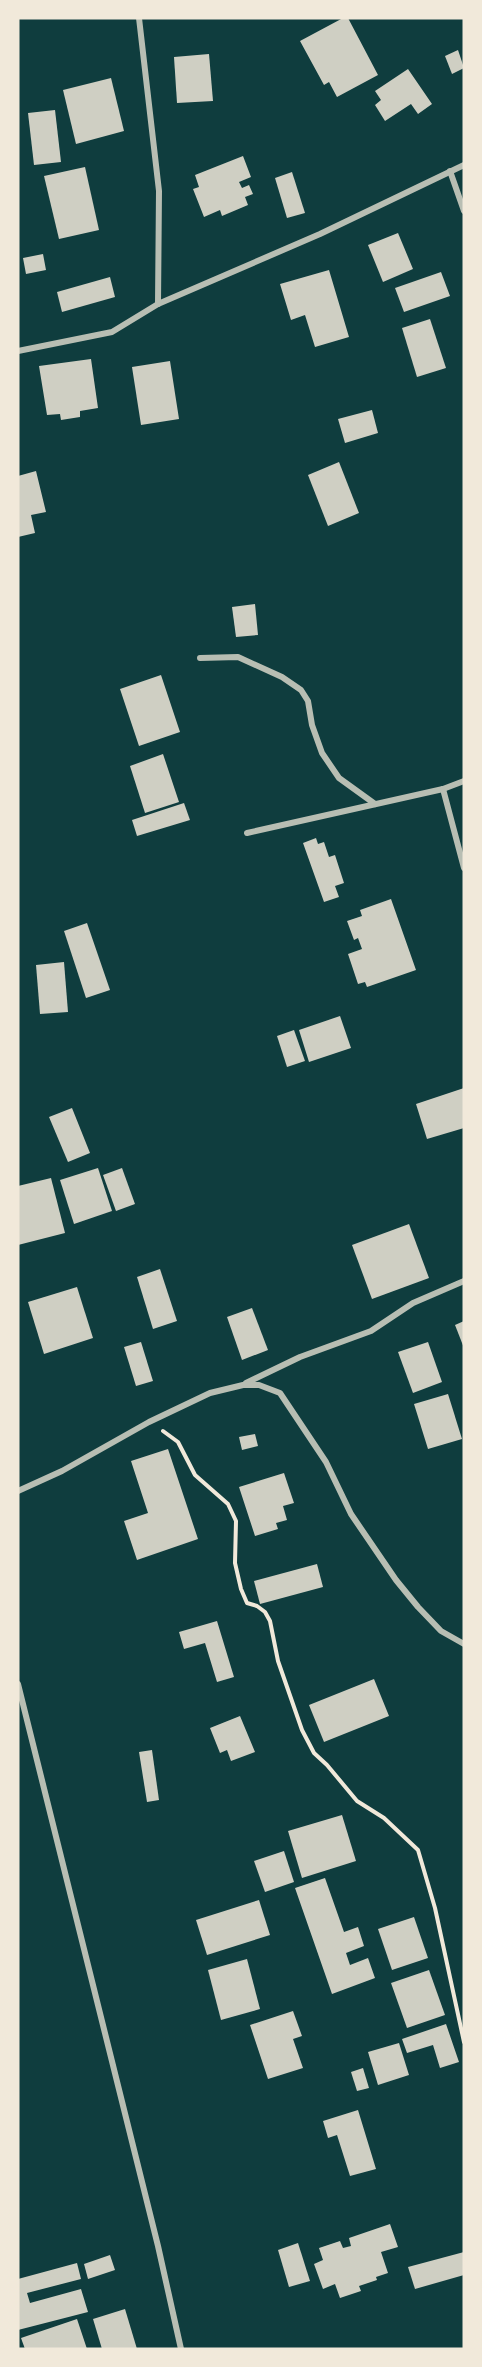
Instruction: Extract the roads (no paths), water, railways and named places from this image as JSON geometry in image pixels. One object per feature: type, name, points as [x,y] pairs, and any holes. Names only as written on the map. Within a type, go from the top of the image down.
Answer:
[{"type":"street","points":[[139,18],[159,191],[158,304]]},
{"type":"street","points":[[18,351],[112,332],[158,304],[320,234],[464,165]]},
{"type":"street","points":[[450,171],[464,212]]},
{"type":"street","points":[[200,658],[238,657],[282,677],[301,690],[308,701],[312,725],[322,753],[339,777],[375,804]]},
{"type":"street","points":[[247,833],[443,789],[464,781]]},
{"type":"street","points":[[443,789],[464,868]]},
{"type":"street","points":[[18,1491],[62,1471],[149,1422],[210,1393],[243,1385],[300,1357],[371,1331],[413,1303],[464,1281]]},
{"type":"street","points":[[243,1385],[259,1385],[280,1393],[326,1462],[351,1514],[396,1580],[441,1631],[464,1644]]},
{"type":"street","points":[[18,1684],[158,2246],[181,2349]]}]
